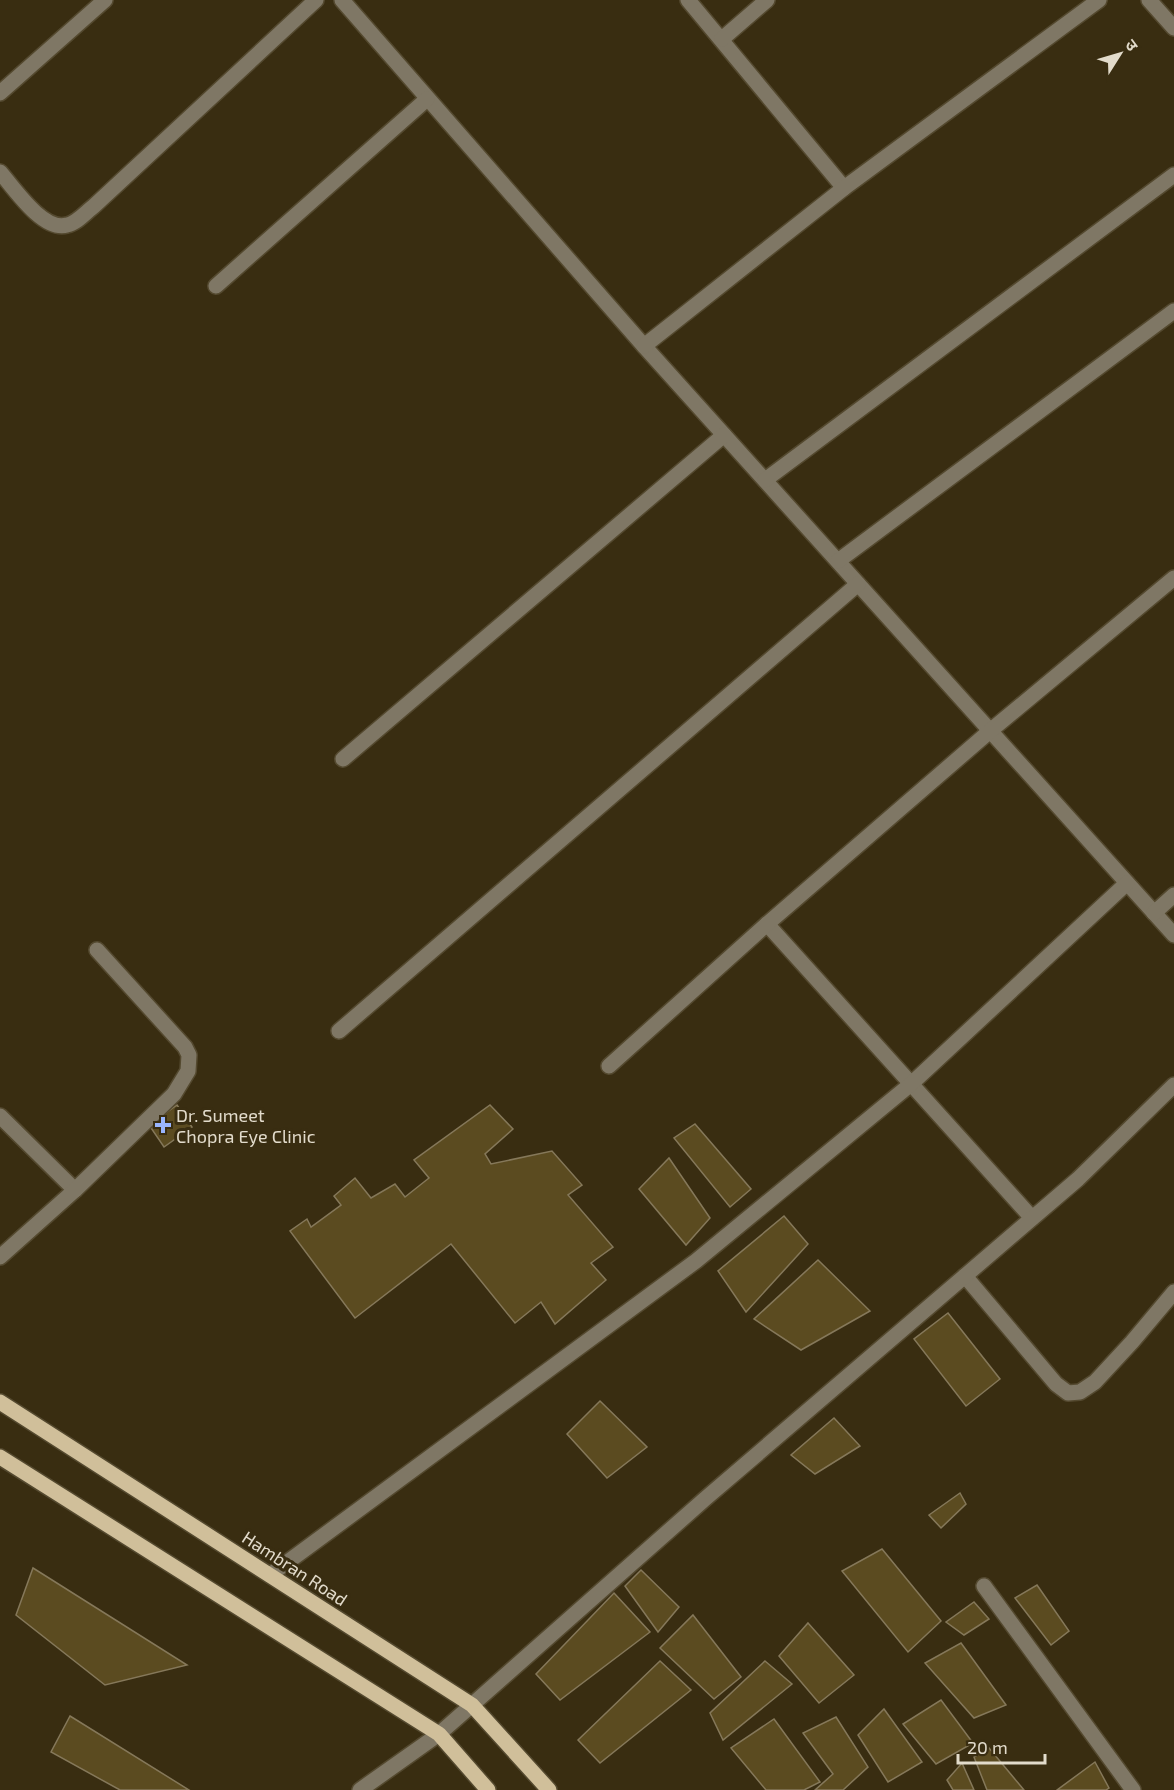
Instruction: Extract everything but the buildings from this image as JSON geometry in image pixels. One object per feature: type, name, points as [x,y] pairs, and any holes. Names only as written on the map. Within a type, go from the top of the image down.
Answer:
[{"type":"main road","name":"Hambran Road","points":[[0,1402],[472,1705],[549,1790]]},
{"type":"main road","points":[[0,1457],[439,1734],[488,1790]]},
{"type":"street","points":[[0,93],[105,0]]},
{"type":"street","points":[[0,172],[41,218],[58,226],[68,225],[94,206],[316,0]]},
{"type":"street","points":[[342,0],[644,346],[1174,935]]},
{"type":"street","points":[[688,0],[844,188]]},
{"type":"street","points":[[722,39],[767,0]]},
{"type":"street","points":[[644,346],[844,188],[1099,0]]},
{"type":"street","points":[[1149,0],[1174,28]]},
{"type":"street","points":[[216,286],[427,99]]},
{"type":"street","points":[[765,480],[1174,175]]},
{"type":"street","points":[[838,561],[1174,311]]},
{"type":"street","points":[[343,759],[724,435]]},
{"type":"street","points":[[609,1066],[990,731],[1174,578]]},
{"type":"street","points":[[339,1031],[858,584]]},
{"type":"street","points":[[270,1575],[696,1261],[911,1084],[1127,883]]},
{"type":"street","points":[[1154,913],[1174,895]]},
{"type":"street","points":[[768,924],[1032,1218]]},
{"type":"street","points":[[0,1257],[75,1190],[174,1094],[188,1071],[189,1055],[185,1047],[97,950]]},
{"type":"street","points":[[360,1790],[439,1734],[715,1490],[1078,1179],[1174,1085]]},
{"type":"street","points":[[0,1116],[75,1190]]},
{"type":"street","points":[[965,1276],[1056,1384],[1068,1393],[1080,1392],[1095,1382],[1174,1292]]},
{"type":"street","points":[[984,1586],[1133,1790]]},
{"type":"place","name":"Dr. Sumeet Chopra Eye Clinic","points":[[163,1125]]}]
